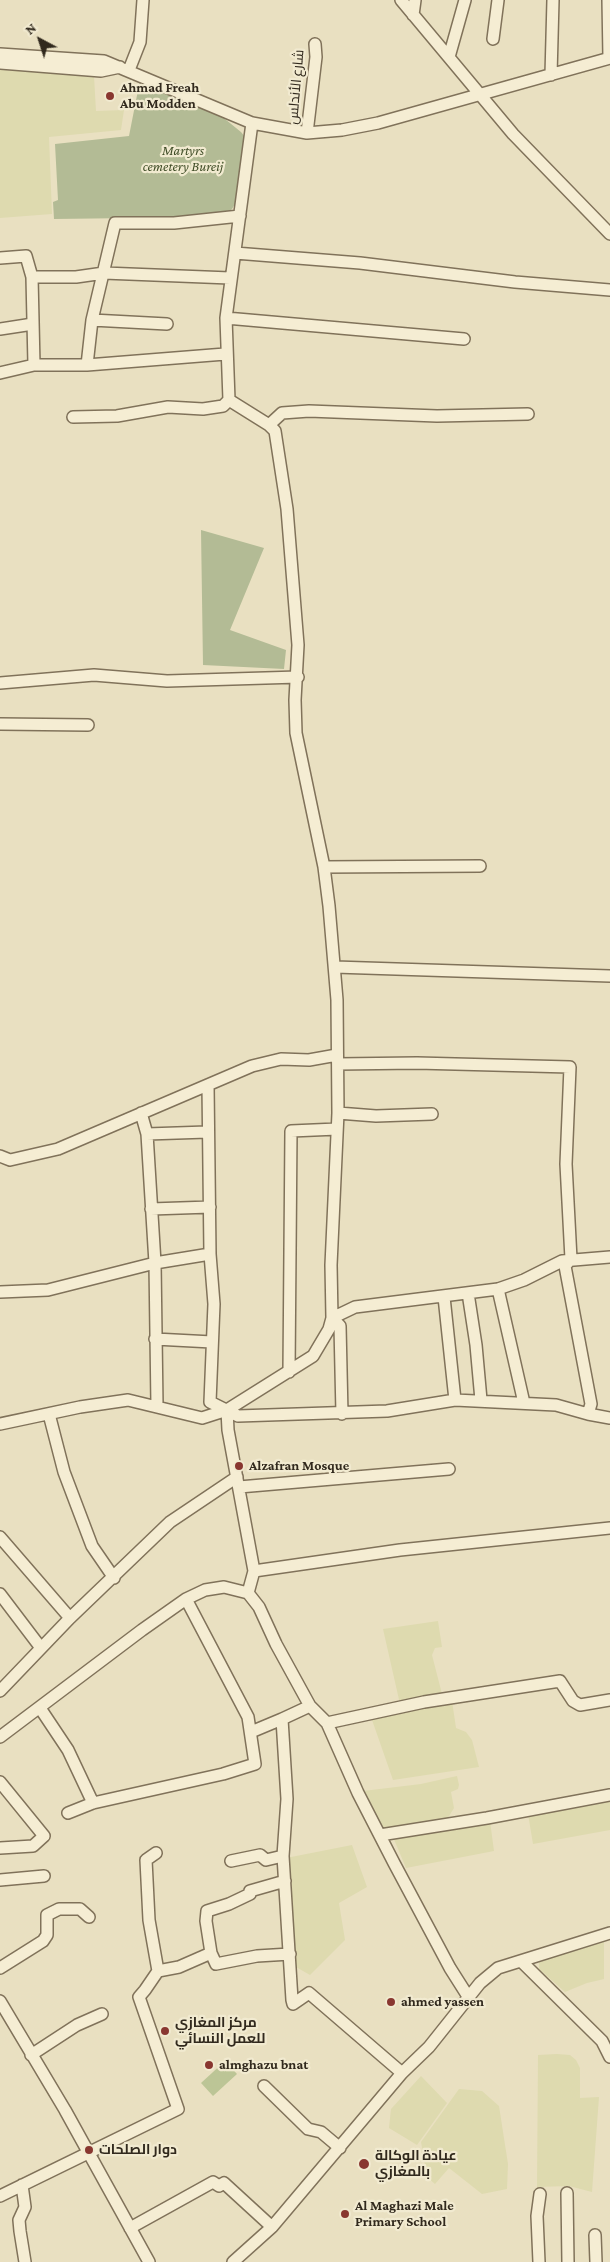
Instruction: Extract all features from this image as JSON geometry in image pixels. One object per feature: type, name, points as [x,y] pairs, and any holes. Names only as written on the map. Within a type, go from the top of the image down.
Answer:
[{"type":"street","points":[[124,69],[140,42],[143,0]]},
{"type":"street","points":[[401,0],[513,134],[610,234]]},
{"type":"street","points":[[414,15],[415,0]]},
{"type":"street","points":[[449,57],[465,0]]},
{"type":"street","points":[[493,39],[498,0]]},
{"type":"street","points":[[551,75],[553,0]]},
{"type":"street","points":[[0,54],[104,61],[252,123],[307,133],[342,130],[378,123],[609,58],[608,0]]},
{"type":"street","name":"شارع الأندلس","points":[[307,133],[316,57],[315,44]]},
{"type":"street","points":[[0,63],[101,71],[124,69]]},
{"type":"street","points":[[73,417],[118,416],[168,407],[203,408],[223,406],[229,400],[226,318],[252,123]]},
{"type":"street","points":[[87,365],[92,320],[114,223],[174,223],[240,216]]},
{"type":"street","points":[[235,254],[360,263],[514,282],[610,290]]},
{"type":"street","points":[[0,258],[26,256],[32,277],[34,365]]},
{"type":"street","points":[[32,277],[76,277],[104,273],[230,278]]},
{"type":"street","points":[[226,318],[464,338]]},
{"type":"street","points":[[92,320],[167,324]]},
{"type":"street","points":[[0,328],[33,324]]},
{"type":"street","points":[[0,373],[34,365],[87,365],[226,354]]},
{"type":"street","points":[[0,1424],[128,1400],[202,1418],[226,1410],[313,1356],[329,1329],[332,1318],[331,1265],[338,1113],[335,968],[324,867],[296,733],[295,700],[298,677],[298,645],[287,509],[275,431],[269,425],[229,400]]},
{"type":"street","points":[[269,425],[282,413],[308,412],[437,416],[528,414]]},
{"type":"street","points":[[0,683],[94,675],[167,681],[298,677]]},
{"type":"street","points":[[0,724],[88,725]]},
{"type":"street","points":[[324,867],[480,866]]},
{"type":"street","points":[[335,968],[610,976]]},
{"type":"street","points":[[0,1156],[10,1160],[58,1149],[252,1066],[281,1059],[338,1059],[570,1067],[566,1164],[571,1259],[565,1266],[591,1404],[588,1414]]},
{"type":"street","points":[[208,1085],[207,1132],[210,1254],[214,1304],[210,1402],[238,1416],[342,1414],[387,1411],[455,1400],[481,1400],[556,1405],[610,1418]]},
{"type":"street","points":[[141,1113],[147,1134],[155,1262],[157,1406]]},
{"type":"street","points":[[338,1113],[376,1116],[432,1114]]},
{"type":"street","points":[[289,1372],[291,1131],[337,1129]]},
{"type":"street","points":[[147,1134],[207,1132]]},
{"type":"street","points":[[151,1209],[210,1207]]},
{"type":"street","points":[[0,1292],[48,1290],[155,1262],[210,1254]]},
{"type":"street","points":[[332,1318],[356,1307],[498,1289],[524,1280],[543,1269],[571,1259],[587,1260],[610,1257]]},
{"type":"street","points":[[498,1289],[524,1402]]},
{"type":"street","points":[[468,1293],[476,1345],[481,1400]]},
{"type":"street","points":[[444,1297],[455,1400]]},
{"type":"street","points":[[332,1318],[340,1326],[342,1414]]},
{"type":"street","points":[[155,1339],[212,1342]]},
{"type":"street","points":[[226,1410],[254,1570],[248,1593]]},
{"type":"street","points":[[49,1414],[64,1472],[92,1546],[114,1578]]},
{"type":"street","points":[[0,1691],[70,1618],[114,1578],[170,1522],[238,1482],[449,1469]]},
{"type":"street","points":[[254,1570],[400,1550],[610,1528]]},
{"type":"street","points":[[0,1537],[70,1618]]},
{"type":"street","points":[[1,1734],[40,1708],[186,1599],[205,1590],[224,1587],[248,1593],[259,1606],[276,1644],[310,1706],[327,1723],[380,1835],[450,1968],[469,1998]]},
{"type":"street","points":[[0,1594],[41,1648]]},
{"type":"street","points":[[68,1813],[93,1803],[224,1774],[255,1764],[252,1732],[248,1717],[186,1599]]},
{"type":"street","points":[[327,1723],[424,1702],[560,1681],[573,1701],[580,1705],[610,1700]]},
{"type":"street","points":[[252,1732],[310,1706]]},
{"type":"street","points":[[40,1708],[68,1750],[93,1803]]},
{"type":"street","points":[[282,1719],[287,1799],[283,1856],[293,2004],[309,1993],[402,2073]]},
{"type":"street","points":[[0,1782],[44,1836],[33,1846],[0,1848]]},
{"type":"street","points":[[380,1835],[487,1818],[610,1795]]},
{"type":"street","points":[[0,2196],[178,2110],[139,1997],[158,1971],[149,1920],[146,1860],[156,1853]]},
{"type":"street","points":[[231,1861],[260,1855],[266,1860],[283,1856]]},
{"type":"street","points":[[0,1880],[44,1876]]},
{"type":"street","points":[[285,1880],[250,1891],[250,1894],[207,1911],[206,1921],[210,1954],[216,1964],[257,1956],[290,1954]]},
{"type":"street","points":[[0,1968],[43,1941],[47,1935],[47,1915],[59,1909],[80,1909],[89,1917]]},
{"type":"street","points":[[232,2262],[272,2227],[402,2073],[429,2046],[480,1984],[498,1968],[610,1933]]},
{"type":"street","points":[[158,1971],[179,1967],[210,1954]]},
{"type":"street","points":[[521,1960],[606,2041],[610,2057]]},
{"type":"street","points":[[0,2001],[65,2110],[149,2262]]},
{"type":"street","points":[[31,2055],[77,2025],[102,2014]]},
{"type":"street","points":[[264,2086],[308,2129],[321,2132],[340,2148]]},
{"type":"street","points":[[130,2228],[214,2182],[219,2186],[224,2183],[272,2227]]},
{"type":"street","points":[[22,2185],[25,2207],[19,2220],[25,2262]]},
{"type":"street","points":[[567,2192],[568,2262]]},
{"type":"street","points":[[540,2194],[537,2216],[540,2262]]},
{"type":"street","points":[[595,2235],[596,2262]]},
{"type":"shaded area","points":[[0,69],[94,76],[96,111],[124,110],[121,130],[49,137],[52,214],[0,218]]},
{"type":"shaded area","points":[[438,1621],[442,1647],[435,1648],[432,1655],[442,1694],[400,1704],[383,1629]]},
{"type":"shaded area","points":[[452,1701],[456,1728],[466,1732],[472,1740],[479,1767],[393,1780],[371,1717]]},
{"type":"shaded area","points":[[457,1776],[458,1789],[451,1792],[454,1808],[443,1826],[386,1832],[363,1795],[363,1791],[421,1784]]},
{"type":"shaded area","points":[[610,1799],[610,1830],[533,1844],[528,1814]]},
{"type":"shaded area","points":[[490,1821],[494,1851],[406,1868],[393,1837]]},
{"type":"shaded area","points":[[352,1845],[367,1887],[339,1903],[345,1940],[310,1975],[296,1967],[286,1858]]},
{"type":"shaded area","points":[[604,1942],[604,1979],[587,1983],[565,1992],[539,1969],[539,1961]]},
{"type":"shaded area","points":[[538,2055],[570,2055],[576,2060],[580,2068],[580,2098],[599,2097],[592,2192],[569,2186],[537,2187]]},
{"type":"shaded area","points":[[421,2076],[447,2103],[417,2145],[389,2128],[391,2109]]},
{"type":"shaded area","points":[[459,2089],[482,2091],[499,2106],[508,2164],[507,2189],[482,2194],[449,2168],[435,2184],[427,2177],[421,2142]]},
{"type":"green space","name":"Martyrs cemetery Bureij","points":[[140,80],[215,111],[245,137],[236,202],[232,209],[227,213],[211,217],[54,219],[53,202],[58,200],[55,144],[129,136]]},
{"type":"green space","points":[[201,530],[264,548],[230,630],[286,650],[284,669],[203,665]]},
{"type":"green space","points":[[225,2061],[237,2074],[213,2096],[201,2083]]},
{"type":"place","name":"Ahmad Freah Abu Modden","points":[[110,96]]},
{"type":"place","name":"Alzafran Mosque","points":[[239,1466]]},
{"type":"place","name":"ahmed yassen","points":[[391,2002]]},
{"type":"place","name":"مركز المغازي للعمل النسائي","points":[[165,2031]]},
{"type":"place","name":"almghazu bnat","points":[[209,2065]]},
{"type":"place","name":"دوار الصلحات","points":[[89,2150]]},
{"type":"place","name":"عيادة الوكالة بالمغازي","points":[[364,2164]]},
{"type":"place","name":"Al Maghazi Male Primary School","points":[[345,2214]]}]
